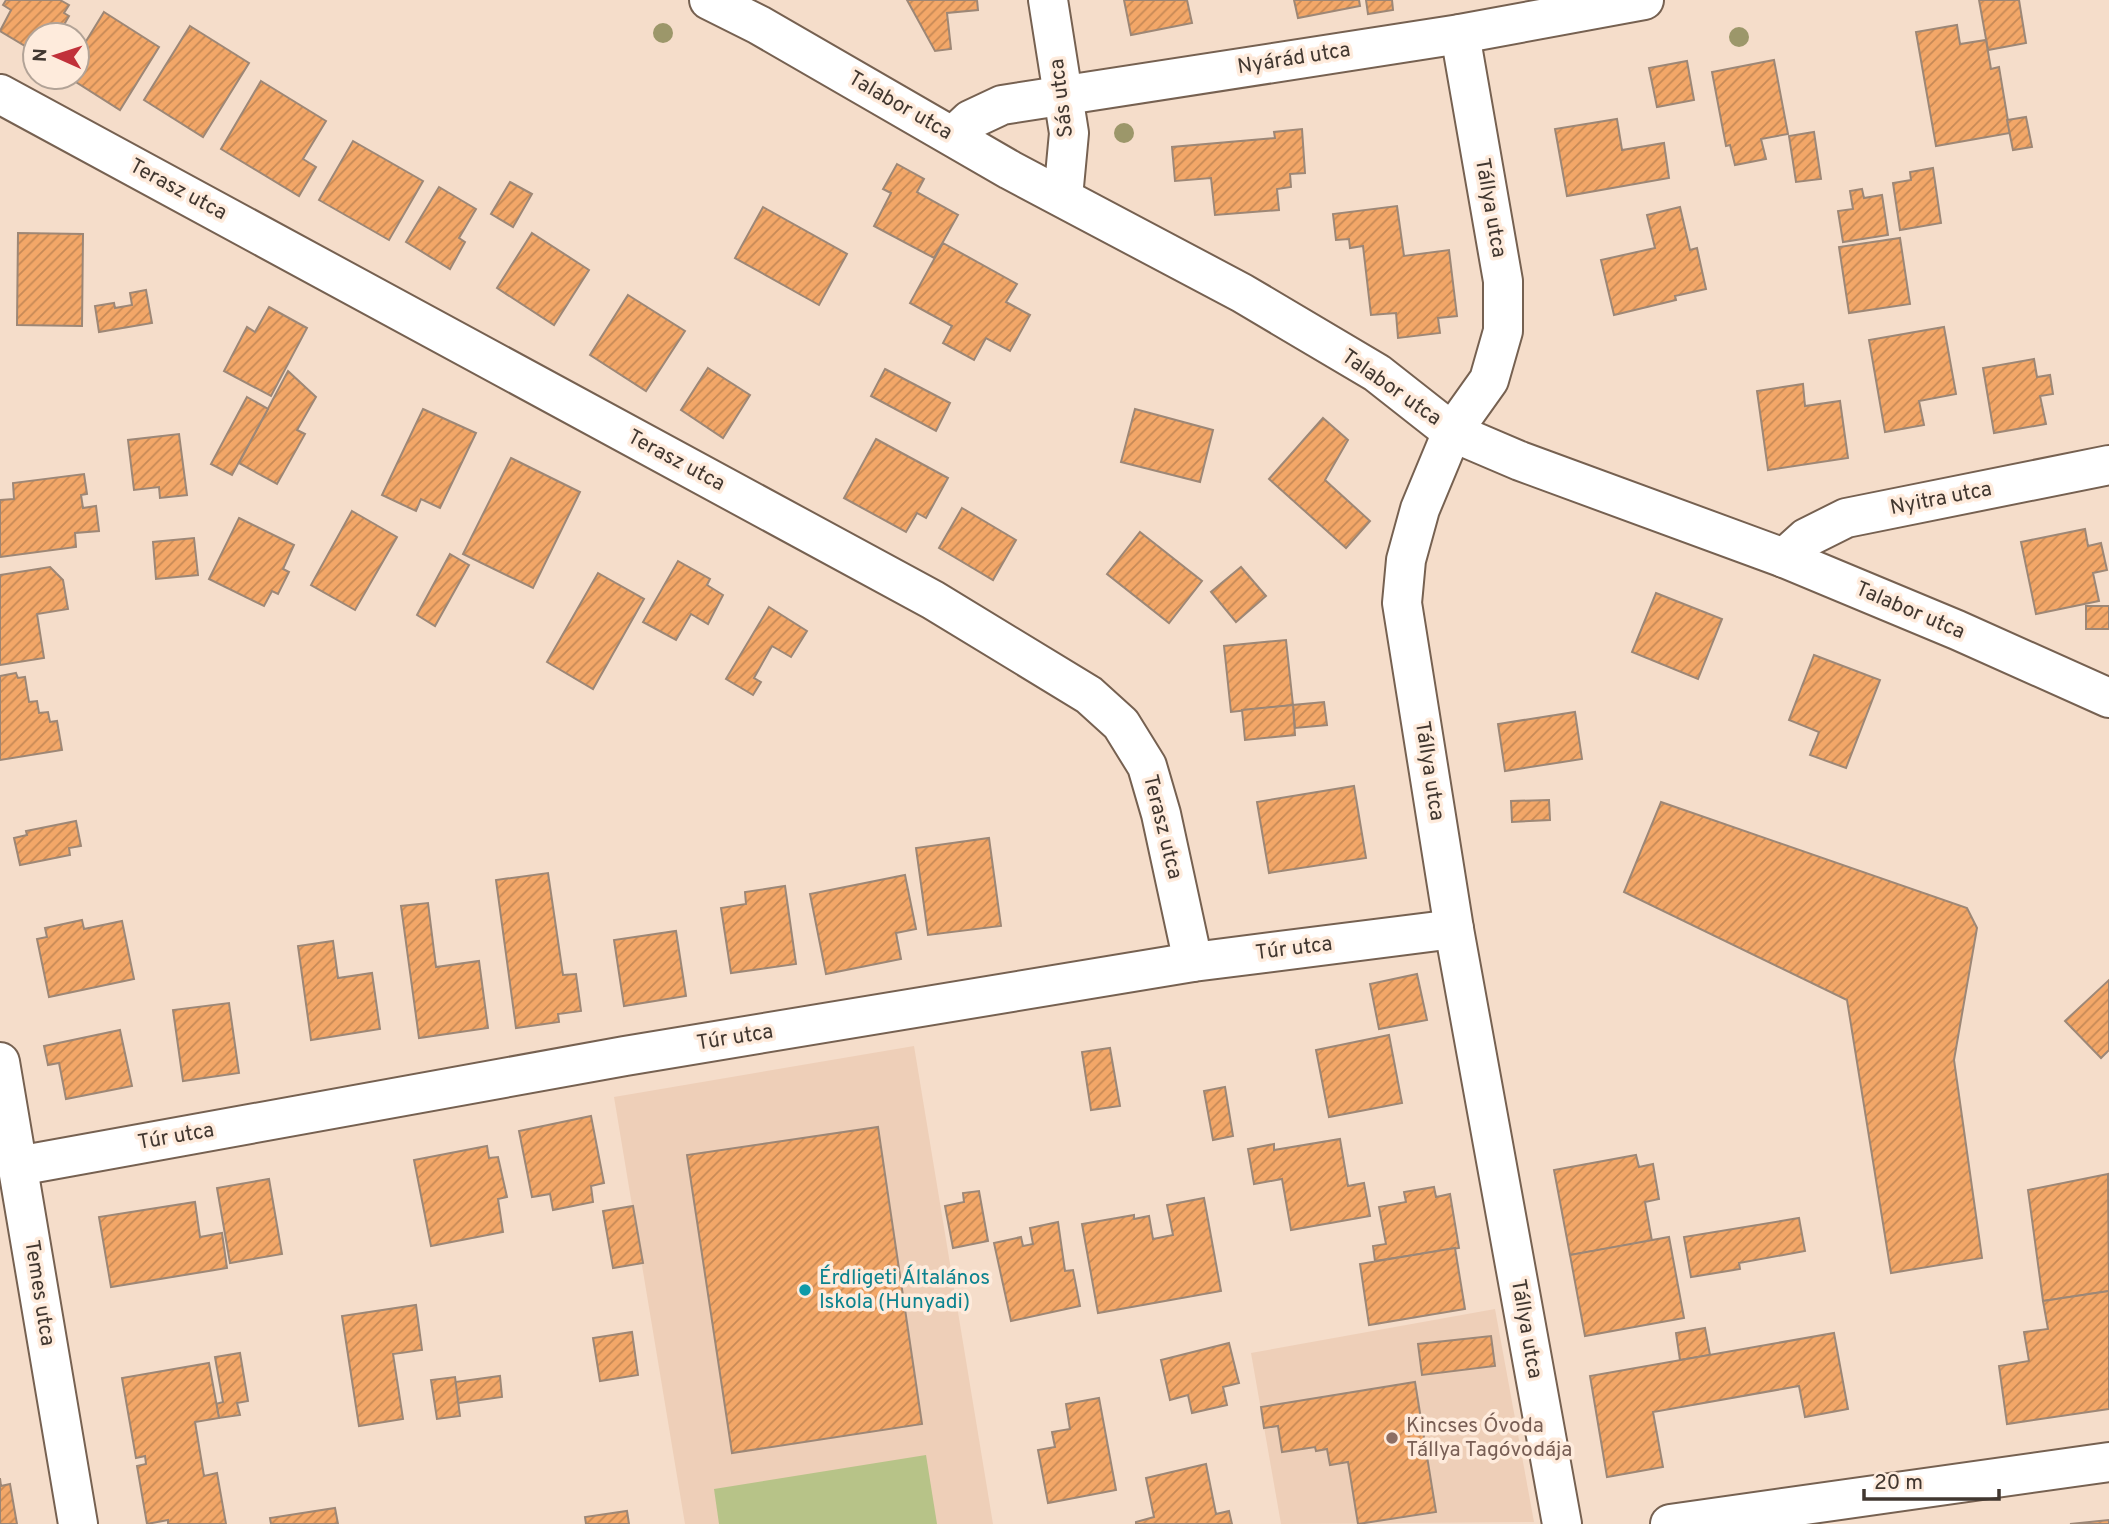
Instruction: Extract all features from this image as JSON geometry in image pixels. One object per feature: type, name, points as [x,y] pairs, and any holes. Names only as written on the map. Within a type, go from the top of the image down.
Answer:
[{"type":"street","name":"Talabor utca","points":[[709,0],[1063,197],[1242,293],[1377,373],[1452,432],[1520,461],[1784,558],[1957,630],[2109,698]]},
{"type":"street","name":"Sás utca","points":[[1048,0],[1065,94],[1069,133],[1063,197]]},
{"type":"street","name":"Nyárád utca","points":[[953,136],[970,120],[1002,105],[1460,34],[1644,0]]},
{"type":"street","name":"Tállya utca","points":[[1460,34],[1503,281],[1503,331],[1489,380],[1452,432],[1420,509],[1406,560],[1402,603],[1454,929],[1562,1524]]},
{"type":"street","name":"Terasz utca","points":[[0,94],[933,600],[1089,695],[1121,724],[1147,766],[1161,814],[1193,962]]},
{"type":"street","name":"Nyitra utca","points":[[1784,558],[1807,538],[1846,518],[2109,466]]},
{"type":"street","name":"Túr utca","points":[[18,1166],[625,1056],[1193,962],[1454,929]]},
{"type":"street","name":"Temes utca","points":[[0,1062],[78,1524]]},
{"type":"street","points":[[1670,1524],[2109,1462]]},
{"type":"shaded area","points":[[914,1046],[993,1524],[685,1524],[614,1097]]},
{"type":"shaded area","name":"Kincses Óvoda Tállya Tagóvodája","points":[[1495,1309],[1534,1522],[1281,1524],[1251,1353]]},
{"type":"green space","points":[[926,1455],[937,1524],[719,1524],[714,1489]]},
{"type":"building","points":[[6,0],[60,0],[69,5],[64,13],[69,16],[66,21],[21,21],[21,44],[0,31],[11,10],[3,5]]},
{"type":"building","points":[[907,0],[977,0],[978,10],[947,13],[951,49],[935,51]]},
{"type":"building","points":[[1124,0],[1187,0],[1192,23],[1131,35]]},
{"type":"building","points":[[1294,0],[1359,0],[1360,6],[1298,18]]},
{"type":"building","points":[[1366,0],[1392,0],[1393,10],[1368,14]]},
{"type":"building","points":[[1979,0],[2019,0],[2026,43],[1988,50]]},
{"type":"building","points":[[104,12],[159,47],[120,110],[90,91],[91,33]]},
{"type":"building","points":[[1957,25],[1960,44],[1986,40],[1991,69],[1999,67],[2010,133],[1936,146],[1916,32]]},
{"type":"building","points":[[190,26],[249,63],[203,137],[144,100]]},
{"type":"building","points":[[1774,60],[1788,134],[1761,139],[1766,159],[1735,165],[1730,145],[1726,146],[1712,72]]},
{"type":"building","points":[[1687,61],[1694,100],[1657,107],[1649,68]]},
{"type":"building","points":[[261,81],[326,121],[303,159],[316,167],[299,196],[221,149]]},
{"type":"building","points":[[2026,117],[2032,147],[2013,150],[2007,120]]},
{"type":"building","points":[[1617,119],[1622,150],[1664,143],[1669,178],[1567,196],[1555,129]]},
{"type":"building","points":[[1302,129],[1305,173],[1290,174],[1291,187],[1277,189],[1279,210],[1215,215],[1211,178],[1175,181],[1172,147],[1275,138],[1274,132]]},
{"type":"building","points":[[1814,132],[1821,179],[1796,182],[1789,136]]},
{"type":"building","points":[[353,141],[423,181],[389,240],[319,200]]},
{"type":"building","points":[[897,164],[924,179],[917,192],[958,215],[934,258],[874,226],[891,193],[883,189]]},
{"type":"building","points":[[1933,168],[1941,223],[1900,230],[1893,183],[1911,180],[1910,172]]},
{"type":"building","points":[[510,182],[532,194],[513,227],[491,214]]},
{"type":"building","points":[[439,187],[476,209],[459,238],[465,242],[450,269],[406,242]]},
{"type":"building","points":[[1862,189],[1864,198],[1882,195],[1888,235],[1843,242],[1838,211],[1853,209],[1850,191]]},
{"type":"building","points":[[1397,206],[1404,256],[1449,250],[1457,316],[1438,318],[1440,333],[1398,338],[1396,313],[1371,315],[1363,246],[1350,248],[1349,239],[1336,240],[1333,214]]},
{"type":"building","points":[[763,207],[847,254],[819,305],[735,258]]},
{"type":"building","points":[[1680,207],[1690,250],[1697,248],[1706,289],[1675,296],[1676,300],[1614,315],[1601,260],[1655,248],[1647,215]]},
{"type":"building","points":[[18,233],[83,234],[82,326],[17,325]]},
{"type":"building","points":[[532,233],[589,270],[554,325],[497,288]]},
{"type":"building","points":[[1900,238],[1910,304],[1849,313],[1839,247]]},
{"type":"building","points":[[943,243],[1017,284],[1006,302],[1030,315],[1010,351],[986,338],[974,360],[943,343],[952,326],[910,303]]},
{"type":"building","points":[[146,290],[152,323],[99,332],[95,306],[114,303],[115,308],[132,305],[130,293]]},
{"type":"building","points":[[628,295],[685,331],[646,391],[590,355]]},
{"type":"building","points":[[269,307],[307,328],[271,396],[224,371],[247,327],[255,332]]},
{"type":"building","points":[[1944,327],[1956,394],[1919,401],[1924,425],[1885,432],[1869,340]]},
{"type":"building","points":[[2034,359],[2037,377],[2050,375],[2053,394],[2040,396],[2046,424],[1994,433],[1983,368]]},
{"type":"building","points":[[708,368],[750,395],[723,438],[681,410]]},
{"type":"building","points":[[885,369],[950,403],[936,431],[871,396]]},
{"type":"building","points":[[288,371],[316,397],[297,430],[305,434],[277,484],[239,463]]},
{"type":"building","points":[[1803,384],[1805,406],[1840,401],[1848,458],[1768,470],[1757,391]]},
{"type":"building","points":[[247,397],[268,409],[232,475],[211,464]]},
{"type":"building","points":[[423,409],[476,433],[440,508],[421,499],[416,511],[382,495]]},
{"type":"building","points":[[1135,409],[1213,430],[1200,482],[1121,462]]},
{"type":"building","points":[[1323,418],[1348,440],[1325,480],[1370,521],[1346,548],[1269,479]]},
{"type":"building","points":[[179,434],[187,495],[160,498],[159,487],[134,490],[128,440]]},
{"type":"building","points":[[876,439],[948,478],[926,518],[917,513],[906,532],[844,498]]},
{"type":"building","points":[[511,458],[580,492],[533,588],[463,554]]},
{"type":"building","points":[[84,474],[87,494],[81,495],[83,508],[96,506],[99,531],[75,533],[76,547],[0,557],[0,500],[14,499],[13,483]]},
{"type":"building","points":[[962,508],[1016,540],[993,580],[939,548]]},
{"type":"building","points":[[352,511],[397,537],[355,610],[311,585]]},
{"type":"building","points":[[239,518],[294,545],[283,569],[289,572],[278,594],[272,591],[264,606],[209,579]]},
{"type":"building","points":[[2085,529],[2088,546],[2101,543],[2107,570],[2093,573],[2099,601],[2036,614],[2021,542]]},
{"type":"building","points":[[1140,532],[1202,581],[1169,623],[1107,574]]},
{"type":"building","points":[[194,538],[198,575],[156,579],[153,542]]},
{"type":"building","points":[[450,554],[469,565],[435,626],[417,615]]},
{"type":"building","points":[[678,561],[710,579],[707,585],[723,595],[708,624],[691,614],[676,640],[643,622]]},
{"type":"building","points":[[50,567],[63,580],[68,609],[37,614],[44,658],[0,665],[0,575]]},
{"type":"building","points":[[1241,567],[1266,596],[1236,622],[1211,592]]},
{"type":"building","points":[[598,573],[644,599],[593,689],[547,662]]},
{"type":"building","points":[[1656,593],[1722,619],[1698,679],[1632,652]]},
{"type":"building","points":[[2086,606],[2109,606],[2109,629],[2086,629]]},
{"type":"building","points":[[769,607],[807,631],[791,657],[772,646],[754,678],[761,682],[753,695],[726,679]]},
{"type":"building","points":[[1286,640],[1293,705],[1231,712],[1224,646]]},
{"type":"building","points":[[1814,655],[1880,680],[1846,768],[1810,755],[1819,732],[1789,720]]},
{"type":"building","points":[[16,673],[18,678],[25,677],[29,702],[37,701],[39,713],[48,712],[50,722],[57,721],[62,750],[0,760],[0,676]]},
{"type":"building","points":[[1324,702],[1327,725],[1295,728],[1293,705]]},
{"type":"building","points":[[1293,705],[1295,735],[1245,740],[1242,710]]},
{"type":"building","points":[[1575,712],[1582,759],[1505,771],[1498,724]]},
{"type":"building","points":[[1354,786],[1366,858],[1269,873],[1257,802]]},
{"type":"building","points":[[1549,800],[1550,820],[1512,822],[1511,801]]},
{"type":"building","points":[[1661,802],[1967,908],[1977,928],[1954,1060],[1982,1258],[1891,1273],[1847,1000],[1624,892]]},
{"type":"building","points":[[76,821],[81,846],[69,848],[70,855],[20,865],[14,838],[27,835],[26,831]]},
{"type":"building","points":[[989,838],[1001,926],[928,935],[916,848]]},
{"type":"building","points":[[548,873],[563,975],[576,974],[581,1011],[558,1014],[559,1022],[516,1028],[496,880]]},
{"type":"building","points":[[905,875],[916,929],[896,933],[901,959],[826,974],[810,894]]},
{"type":"building","points":[[785,886],[796,964],[731,973],[721,908],[746,904],[745,892]]},
{"type":"building","points":[[428,903],[436,967],[479,961],[488,1028],[419,1038],[401,906]]},
{"type":"building","points":[[82,920],[84,929],[122,921],[134,979],[49,997],[37,939],[47,937],[45,928]]},
{"type":"building","points":[[676,931],[686,996],[624,1006],[614,940]]},
{"type":"building","points":[[333,941],[338,978],[372,973],[380,1029],[311,1040],[298,946]]},
{"type":"building","points":[[1417,974],[1427,1020],[1379,1029],[1370,984]]},
{"type":"building","points":[[2109,980],[2109,1050],[2101,1058],[2065,1021]]},
{"type":"building","points":[[229,1003],[239,1073],[183,1081],[173,1010]]},
{"type":"building","points":[[120,1030],[132,1086],[66,1099],[59,1063],[48,1065],[44,1046]]},
{"type":"building","points":[[1389,1035],[1402,1103],[1329,1117],[1316,1050]]},
{"type":"building","points":[[1110,1048],[1120,1106],[1091,1110],[1082,1052]]},
{"type":"building","points":[[1225,1087],[1233,1136],[1213,1140],[1204,1091]]},
{"type":"building","points":[[591,1116],[604,1183],[591,1186],[593,1202],[553,1210],[550,1194],[532,1197],[519,1131]]},
{"type":"building","name":"Érdligeti Általános Iskola (Hunyadi)","points":[[878,1127],[922,1424],[732,1453],[687,1155]]},
{"type":"building","points":[[1340,1139],[1348,1186],[1364,1183],[1370,1216],[1291,1230],[1282,1179],[1254,1184],[1248,1149],[1274,1144],[1274,1150]]},
{"type":"building","points":[[487,1146],[489,1158],[498,1157],[507,1197],[498,1199],[503,1232],[431,1246],[414,1160]]},
{"type":"building","points":[[1636,1155],[1639,1167],[1653,1164],[1659,1199],[1645,1202],[1652,1241],[1570,1255],[1554,1170]]},
{"type":"building","points":[[2108,1174],[2109,1291],[2043,1301],[2028,1190]]},
{"type":"building","points":[[269,1179],[282,1254],[230,1263],[217,1188]]},
{"type":"building","points":[[1434,1187],[1436,1197],[1450,1194],[1459,1248],[1375,1261],[1373,1246],[1386,1244],[1379,1207],[1406,1202],[1404,1192]]},
{"type":"building","points":[[979,1191],[988,1241],[953,1248],[945,1206],[964,1202],[963,1193]]},
{"type":"building","points":[[1204,1198],[1221,1291],[1098,1313],[1082,1224],[1134,1215],[1134,1219],[1149,1216],[1153,1239],[1173,1235],[1167,1205]]},
{"type":"building","points":[[195,1202],[200,1237],[222,1233],[227,1268],[111,1287],[99,1217]]},
{"type":"building","points":[[633,1206],[643,1263],[613,1268],[603,1211]]},
{"type":"building","points":[[1799,1218],[1805,1251],[1739,1263],[1740,1269],[1691,1277],[1684,1237]]},
{"type":"building","points":[[1058,1222],[1065,1271],[1073,1270],[1080,1306],[1011,1321],[994,1243],[1021,1237],[1023,1246],[1033,1244],[1030,1228]]},
{"type":"building","points":[[1669,1237],[1684,1318],[1585,1336],[1570,1255]]},
{"type":"building","points":[[1455,1248],[1465,1309],[1369,1325],[1360,1264]]},
{"type":"building","points":[[2109,1291],[2109,1409],[2007,1424],[1999,1366],[2029,1361],[2024,1332],[2048,1329],[2043,1301]]},
{"type":"building","points":[[416,1305],[422,1350],[393,1354],[403,1419],[359,1426],[342,1316]]},
{"type":"building","points":[[1705,1328],[1710,1355],[1680,1360],[1676,1333]]},
{"type":"building","points":[[632,1332],[638,1375],[600,1381],[593,1338]]},
{"type":"building","points":[[1834,1333],[1848,1409],[1805,1417],[1799,1386],[1653,1412],[1663,1467],[1607,1477],[1590,1376]]},
{"type":"building","points":[[1491,1336],[1495,1366],[1422,1375],[1418,1344]]},
{"type":"building","points":[[1229,1343],[1239,1383],[1223,1387],[1227,1405],[1192,1413],[1188,1395],[1170,1400],[1161,1360]]},
{"type":"building","points":[[240,1353],[248,1401],[237,1403],[240,1415],[219,1418],[216,1404],[223,1402],[215,1357]]},
{"type":"building","points":[[209,1363],[219,1418],[195,1422],[204,1476],[217,1473],[226,1524],[168,1524],[168,1520],[147,1524],[137,1466],[146,1464],[145,1456],[136,1458],[122,1378]]},
{"type":"building","points":[[500,1376],[502,1397],[458,1403],[455,1382]]},
{"type":"building","points":[[455,1377],[460,1416],[437,1419],[431,1380]]},
{"type":"building","points":[[1415,1382],[1436,1512],[1358,1524],[1348,1462],[1330,1465],[1327,1449],[1316,1451],[1315,1447],[1282,1452],[1278,1426],[1264,1428],[1261,1407]]},
{"type":"building","points":[[1099,1398],[1116,1490],[1048,1503],[1038,1450],[1055,1447],[1052,1432],[1070,1429],[1066,1404]]},
{"type":"building","points":[[1206,1464],[1216,1514],[1229,1511],[1232,1524],[1136,1524],[1154,1517],[1146,1478]]},
{"type":"building","points":[[0,1478],[1,1486],[10,1484],[17,1524],[0,1524]]},
{"type":"building","points":[[335,1508],[338,1524],[271,1524],[270,1518]]},
{"type":"building","points":[[627,1511],[629,1524],[586,1524],[585,1517]]},
{"type":"building","points":[[2109,1520],[2109,1524],[2070,1524]]},
{"type":"place","name":"Érdligeti Általános Iskola (Hunyadi)","points":[[805,1290]]},
{"type":"place","name":"Kincses Óvoda Tállya Tagóvodája","points":[[1392,1438]]}]
